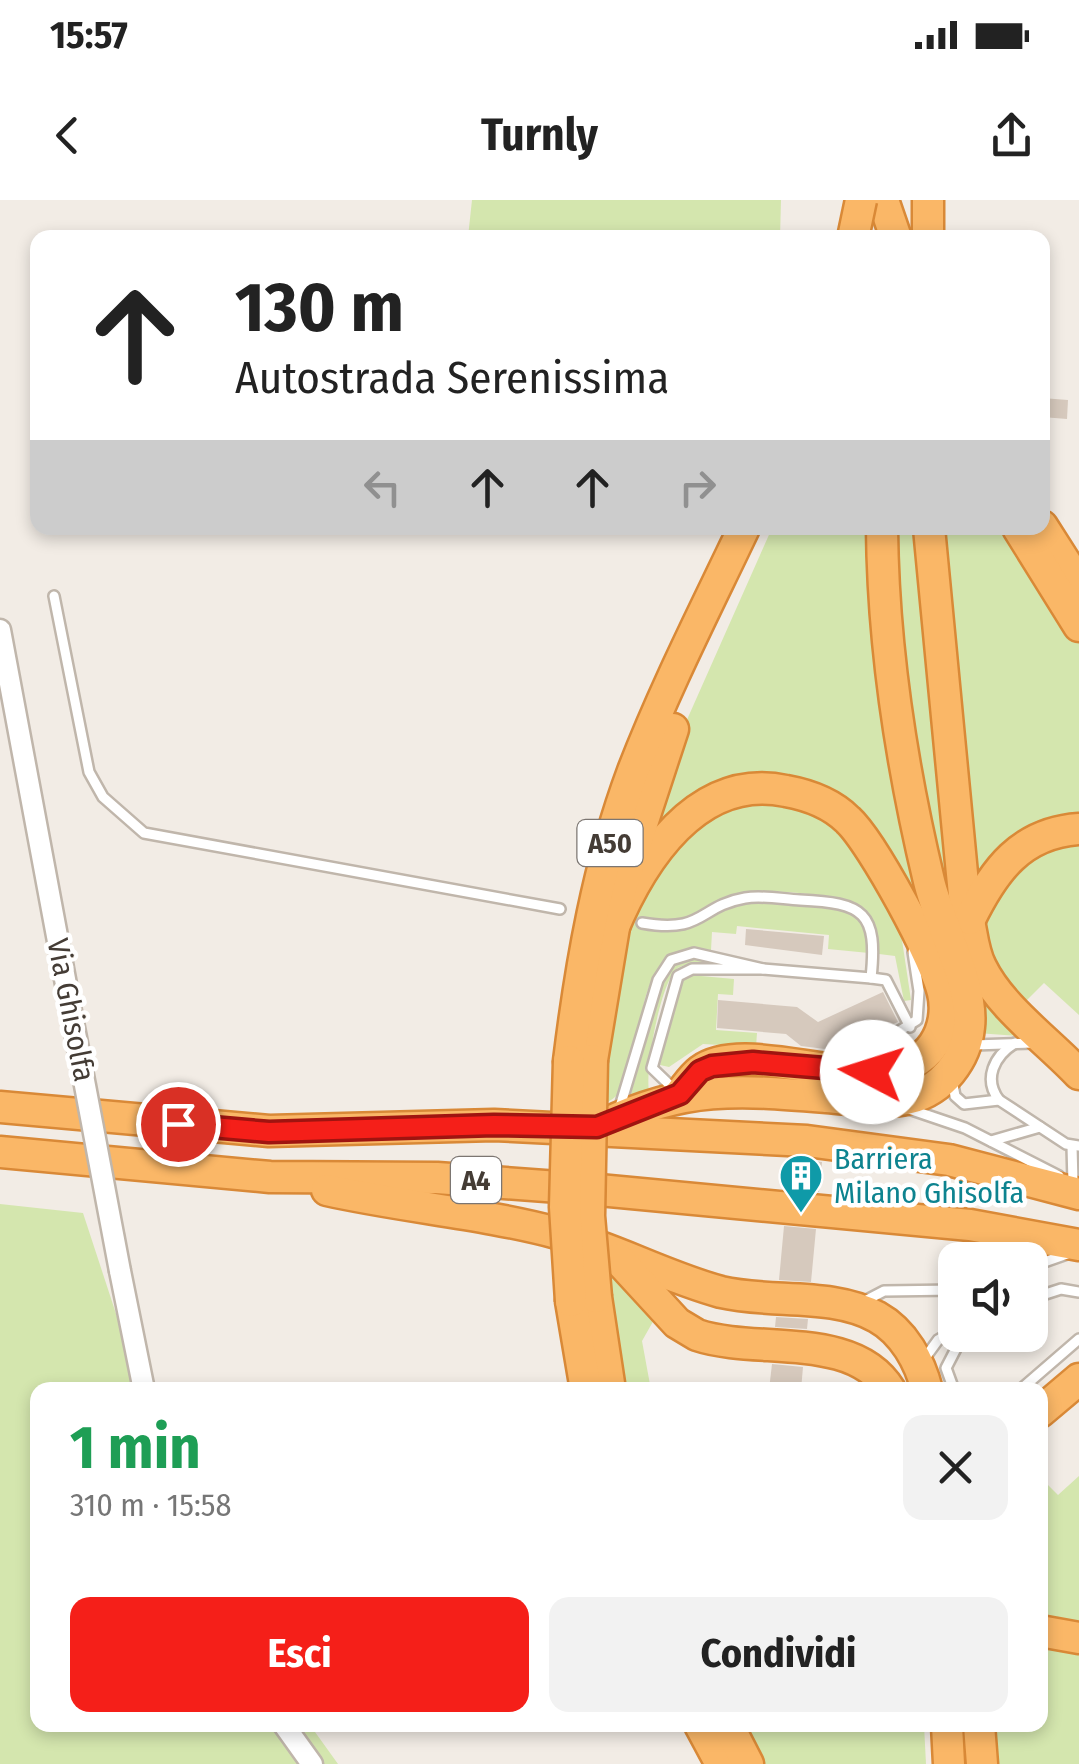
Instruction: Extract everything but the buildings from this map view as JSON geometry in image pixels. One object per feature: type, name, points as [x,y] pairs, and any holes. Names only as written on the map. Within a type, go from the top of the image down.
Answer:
[{"type":"highway","points":[[844,200],[853,230]]},
{"type":"highway","points":[[857,230],[861,200]]},
{"type":"highway","points":[[883,200],[893,230]]},
{"type":"highway","points":[[928,200],[928,230]]},
{"type":"highway","name":"A50","points":[[586,1382],[584,1299],[565,1207],[581,1061],[589,928],[618,816],[654,722],[741,535]]},
{"type":"highway","points":[[581,1061],[628,860],[658,767],[728,606],[751,535]]},
{"type":"highway","points":[[607,1122],[680,1094],[740,1091],[879,1101],[915,1097],[958,1059],[970,1024],[967,996],[929,882],[910,784],[884,587],[882,535]]},
{"type":"highway","points":[[930,535],[961,868],[981,968],[1003,998],[1079,1074]]},
{"type":"highway","points":[[1022,535],[1079,626]]},
{"type":"highway","points":[[1048,535],[1079,584]]},
{"type":"highway","points":[[612,931],[636,879],[675,828],[724,796],[760,789],[807,796],[848,820],[941,984],[944,1022],[934,1043],[920,1058],[896,1069],[853,1071],[730,1062],[700,1071],[680,1094]]},
{"type":"highway","points":[[970,918],[990,881],[1012,854],[1042,836],[1079,830]]},
{"type":"highway","name":"A4","points":[[0,1108],[269,1132],[607,1122],[864,1146],[1076,1188]]},
{"type":"highway","name":"A4","points":[[0,1152],[270,1177],[437,1178],[540,1185],[970,1225],[1079,1247]]},
{"type":"highway","points":[[270,1177],[411,1208],[516,1224],[605,1246],[685,1282],[727,1293],[854,1306],[882,1320],[925,1382]]},
{"type":"highway","points":[[605,1246],[677,1324],[697,1335],[844,1356],[868,1366],[883,1382]]},
{"type":"highway","points":[[584,1299],[608,1382]]},
{"type":"highway","points":[[1048,1405],[1079,1378]]},
{"type":"highway","points":[[1048,1632],[1079,1638]]},
{"type":"highway","points":[[704,1732],[721,1764]]},
{"type":"highway","points":[[732,1732],[748,1764]]},
{"type":"highway","points":[[932,1732],[934,1764]]},
{"type":"highway","points":[[947,1732],[949,1764]]},
{"type":"highway","points":[[980,1732],[982,1764]]},
{"type":"street","name":"Via Ghisolfa","points":[[0,630],[142,1382]]},
{"type":"street","points":[[289,1732],[312,1764]]},
{"type":"lane","points":[[54,596],[89,772],[103,797],[144,833],[560,909]]},
{"type":"lane","points":[[642,924],[686,926],[748,898],[838,902],[862,912],[870,924],[872,978]]},
{"type":"lane","points":[[853,1071],[870,1050],[917,1020],[920,1003],[908,920]]},
{"type":"lane","points":[[607,1122],[667,964],[694,953],[763,969]]},
{"type":"lane","points":[[680,1094],[652,1068],[678,976],[692,969],[763,969],[886,980],[910,1027]]},
{"type":"lane","points":[[879,1101],[991,1140],[1076,1188],[1076,1146],[998,1100],[992,1087],[993,1067],[1002,1052],[1017,1042]]},
{"type":"lane","points":[[998,1100],[964,1104],[955,1096],[958,1059],[1017,1042],[1051,1045]]},
{"type":"lane","points":[[991,1140],[1040,1127]]},
{"type":"lane","points":[[1048,1260],[1079,1247]]},
{"type":"lane","points":[[1048,1292],[1061,1289],[1079,1292]]},
{"type":"lane","points":[[854,1306],[884,1291],[938,1290]]},
{"type":"lane","points":[[927,1382],[938,1340]]},
{"type":"lane","points":[[1029,1382],[1079,1340]]},
{"type":"lane","points":[[951,1382],[946,1368],[954,1352]]},
{"type":"green space","points":[[472,200],[781,200],[780,230],[469,230]]},
{"type":"green space","points":[[769,535],[876,535],[954,1053],[917,1082],[950,1045],[877,847],[771,780],[655,840],[652,809],[670,758]]},
{"type":"green space","points":[[892,535],[923,535],[952,857],[1018,1036],[977,1033],[908,714]]},
{"type":"green space","points":[[937,535],[1012,535],[1079,641],[1079,821],[981,879],[972,879]]},
{"type":"green space","points":[[789,799],[845,830],[893,914],[902,940],[911,1000],[904,1001],[895,956],[879,954],[868,912],[844,901],[796,893],[753,893],[724,901],[691,917],[641,919],[640,928],[674,929],[744,903],[822,904],[859,916],[866,929],[869,953],[828,949],[829,935],[737,926],[736,934],[712,932],[711,950],[680,954],[660,968],[648,990],[631,1070],[621,1091],[603,1104],[606,1005],[638,891],[714,809]]},
{"type":"green space","points":[[1079,837],[1079,1015],[1044,983],[1025,1002],[992,965],[985,932],[996,898],[1019,857]]},
{"type":"green space","points":[[708,960],[710,965],[685,965],[671,976],[655,1026],[649,1091],[629,1100],[667,972],[676,963]]},
{"type":"green space","points":[[690,975],[734,979],[733,995],[718,994],[716,1030],[757,1033],[756,1047],[703,1044],[669,1067],[660,1065],[680,982]]},
{"type":"green space","points":[[0,1204],[83,1213],[138,1382],[30,1382],[30,1732],[315,1732],[338,1764],[0,1764]]},
{"type":"green space","points":[[602,1266],[613,1271],[655,1318],[642,1341],[650,1382],[617,1382]]},
{"type":"green space","points":[[1079,1476],[1079,1630],[1048,1622],[1048,1485],[1058,1495]]},
{"type":"green space","points":[[1048,1639],[1079,1645],[1079,1764],[990,1764],[987,1732],[1048,1732]]},
{"type":"green space","points":[[739,1732],[924,1732],[926,1764],[757,1764]]},
{"type":"place","name":"Barriera Milano Ghisolfa","points":[[801,1214]]},
{"type":"route","points":[[178,1124],[269,1132],[494,1125],[597,1127],[680,1094],[700,1071],[730,1062],[872,1072]]}]
